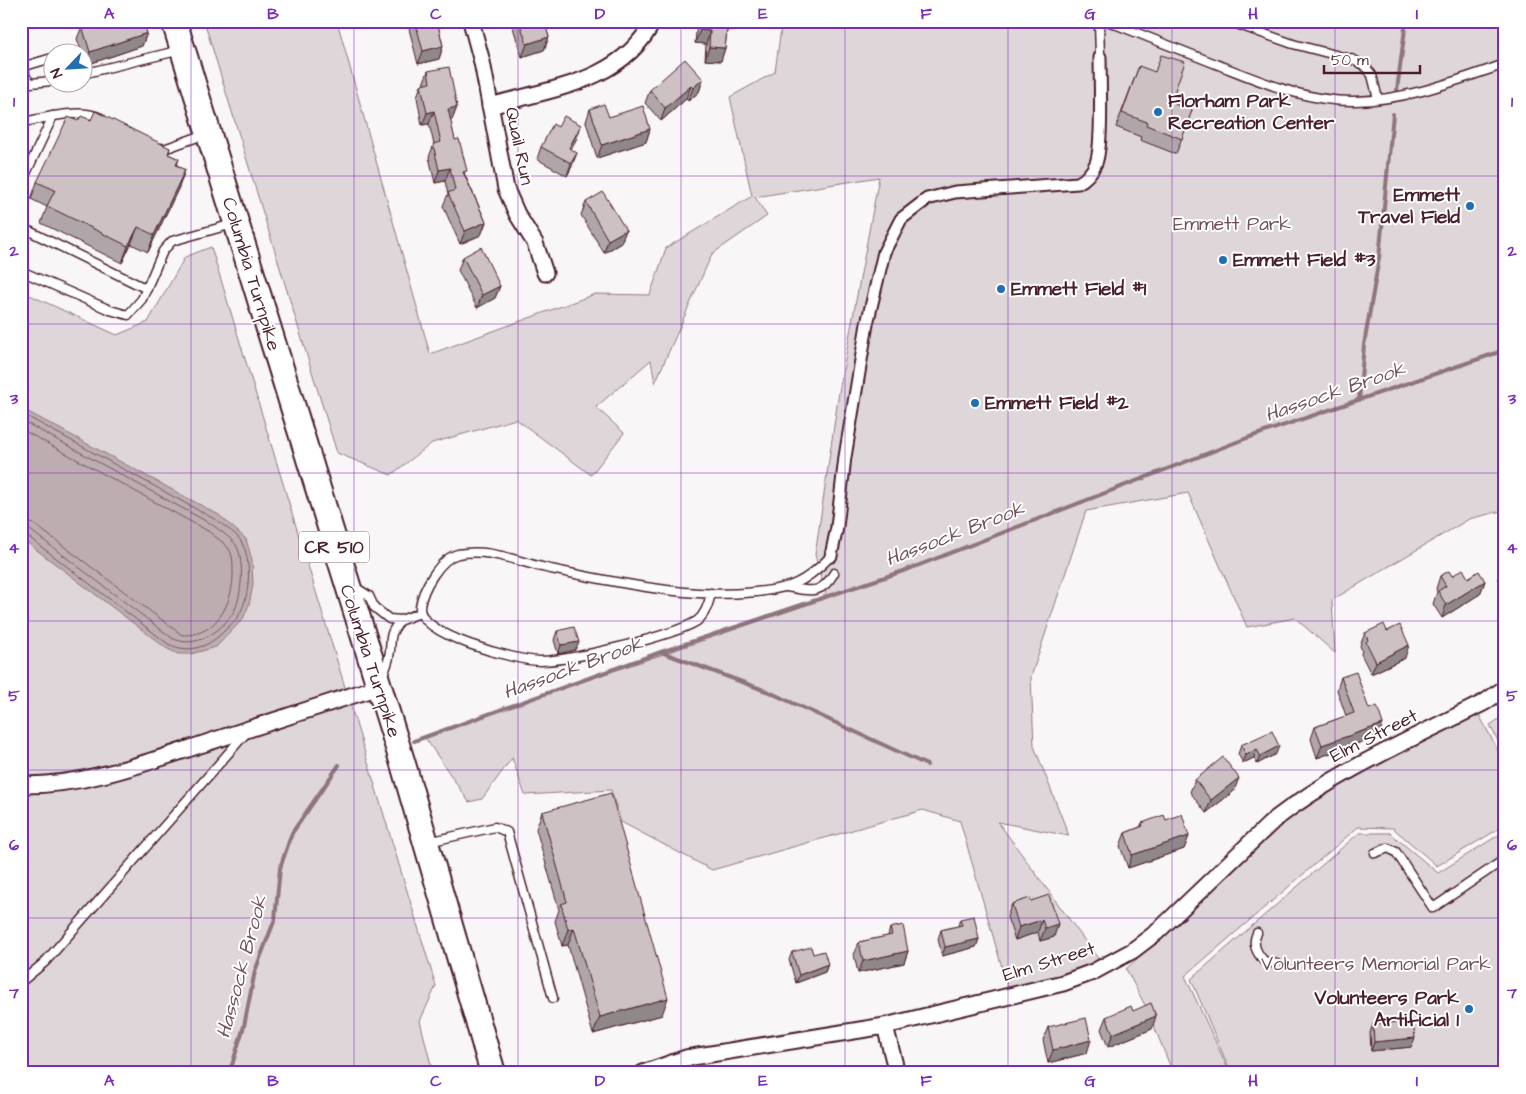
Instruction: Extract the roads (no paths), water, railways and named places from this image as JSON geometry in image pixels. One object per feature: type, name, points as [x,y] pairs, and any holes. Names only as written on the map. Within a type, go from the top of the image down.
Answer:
[{"type":"main road","name":"Columbia Turnpike","points":[[174,21],[426,843],[493,1073]]},
{"type":"street","name":"Quail Run","points":[[471,21],[482,62],[506,189],[517,214],[535,243],[545,273]]},
{"type":"street","points":[[490,106],[591,77],[610,68],[637,46],[653,21]]},
{"type":"street","points":[[831,556],[867,324],[884,252],[892,236],[901,220],[927,199],[955,192],[1078,183],[1085,180],[1096,162],[1099,145],[1100,57]]},
{"type":"street","points":[[21,785],[78,781],[131,767],[378,687]]},
{"type":"street","name":"Elm Street","points":[[643,1073],[695,1056],[885,1026],[1063,982],[1115,962],[1157,932],[1274,820],[1295,803],[1328,783],[1484,702],[1505,688]]},
{"type":"street","points":[[885,1026],[897,1073]]},
{"type":"lane","points":[[22,21],[34,21]]},
{"type":"lane","points":[[1099,21],[1100,57]]},
{"type":"lane","points":[[1107,21],[1268,84],[1296,92],[1340,100],[1378,99],[1423,92],[1505,64]]},
{"type":"lane","points":[[1228,21],[1293,44],[1351,59],[1364,65],[1372,75],[1378,99]]},
{"type":"lane","points":[[92,72],[183,49]]},
{"type":"lane","points":[[42,61],[25,66],[24,71],[26,78],[31,83],[42,82]]},
{"type":"lane","points":[[21,124],[52,116],[74,113],[93,114],[109,122]]},
{"type":"lane","points":[[21,184],[52,116]]},
{"type":"lane","points":[[156,146],[164,150],[208,133]]},
{"type":"lane","points":[[21,271],[110,310],[128,315],[142,299],[163,251],[172,241],[235,223]]},
{"type":"lane","points":[[21,227],[147,289]]},
{"type":"lane","points":[[711,594],[709,605],[698,620],[677,629],[556,661],[529,660],[492,651],[444,633],[426,620],[420,613],[420,606],[424,596],[440,565],[455,555],[485,551],[546,568],[640,586],[711,594],[755,592],[787,587],[816,591],[824,587],[834,573]]},
{"type":"lane","points":[[787,587],[809,576],[831,556]]},
{"type":"lane","points":[[344,580],[369,596],[374,607],[389,619],[401,620],[420,613]]},
{"type":"lane","points":[[378,687],[390,656],[389,645],[392,630],[401,620]]},
{"type":"lane","points":[[21,982],[45,962],[249,729]]},
{"type":"lane","points":[[426,843],[495,827],[507,832],[553,998]]},
{"type":"lane","points":[[1375,853],[1388,848],[1396,852],[1434,908],[1505,859]]},
{"type":"lane","points":[[1257,933],[1254,939],[1257,952],[1264,961],[1277,964]]},
{"type":"water","points":[[21,408],[219,515],[246,539],[252,560],[253,585],[249,605],[243,619],[216,647],[191,654],[178,654],[166,648],[21,538]]},
{"type":"waterway","points":[[1397,90],[1406,21]]},
{"type":"waterway","points":[[1359,400],[1364,345],[1379,258],[1393,114]]},
{"type":"waterway","name":"Hassock Brook","points":[[414,741],[661,652],[909,569],[1247,438],[1505,350]]},
{"type":"waterway","points":[[661,652],[769,692],[927,765]]},
{"type":"waterway","name":"Hassock Brook","points":[[227,1073],[232,1065],[244,1026],[255,971],[275,919],[280,868],[292,833],[339,765]]},
{"type":"place","name":"Florham Park Recreation Center","points":[[1158,112]]},
{"type":"place","name":"Emmett Travel Field","points":[[1470,206]]},
{"type":"place","name":"Emmett Field #3","points":[[1223,260]]},
{"type":"place","name":"Emmett Field #1","points":[[1001,289]]},
{"type":"place","name":"Emmett Field #2","points":[[975,403]]},
{"type":"place","name":"Volunteers Park Artificial 1","points":[[1469,1009]]},
{"type":"park label","name":"Emmett Park","points":[[1232,224]]},
{"type":"park label","name":"Volunteers Memorial Park","points":[[1376,964]]}]
